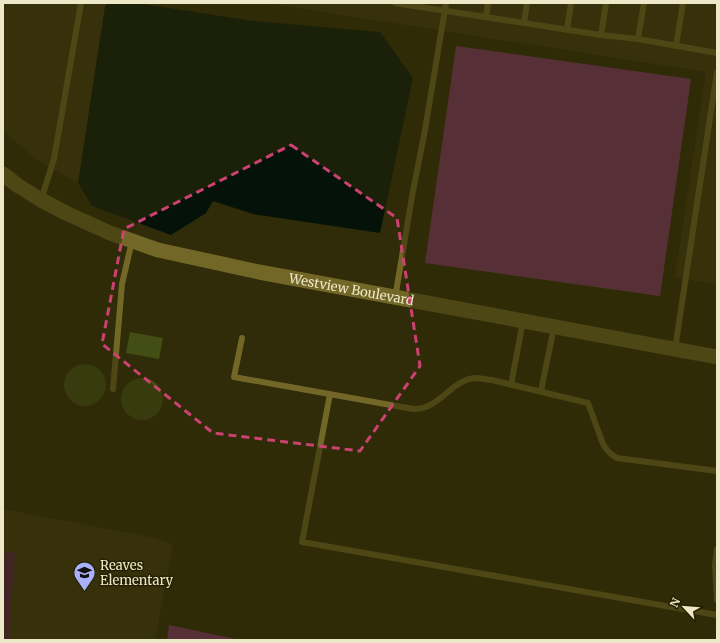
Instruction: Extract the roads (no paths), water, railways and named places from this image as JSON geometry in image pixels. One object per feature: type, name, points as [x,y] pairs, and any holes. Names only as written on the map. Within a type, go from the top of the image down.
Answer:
[{"type":"street","name":"Westview Boulevard","points":[[3,174],[41,200],[68,214],[110,233],[158,250],[259,272],[717,357]]},
{"type":"lane","points":[[41,200],[54,159],[81,3]]},
{"type":"lane","points":[[395,3],[567,30],[638,39],[717,53]]},
{"type":"lane","points":[[395,298],[412,191],[425,130],[446,3]]},
{"type":"lane","points":[[486,17],[488,3]]},
{"type":"lane","points":[[524,23],[527,3]]},
{"type":"lane","points":[[567,30],[572,3]]},
{"type":"lane","points":[[601,35],[606,3]]},
{"type":"lane","points":[[638,39],[644,3]]},
{"type":"lane","points":[[676,46],[683,3]]},
{"type":"lane","points":[[675,349],[717,72]]},
{"type":"lane","points":[[113,389],[122,284],[132,240]]},
{"type":"lane","points":[[511,385],[523,321]]},
{"type":"lane","points":[[541,391],[554,327]]},
{"type":"lane","points":[[242,338],[234,377],[413,409],[431,405],[455,386],[468,380],[475,378],[483,379],[541,391],[588,403],[603,444],[612,455],[621,460],[717,471]]},
{"type":"lane","points":[[330,394],[302,542],[717,615]]},
{"type":"lane","points":[[717,549],[715,565],[717,600]]},
{"type":"place","name":"Reaves Elementary","points":[[84,592]]}]
